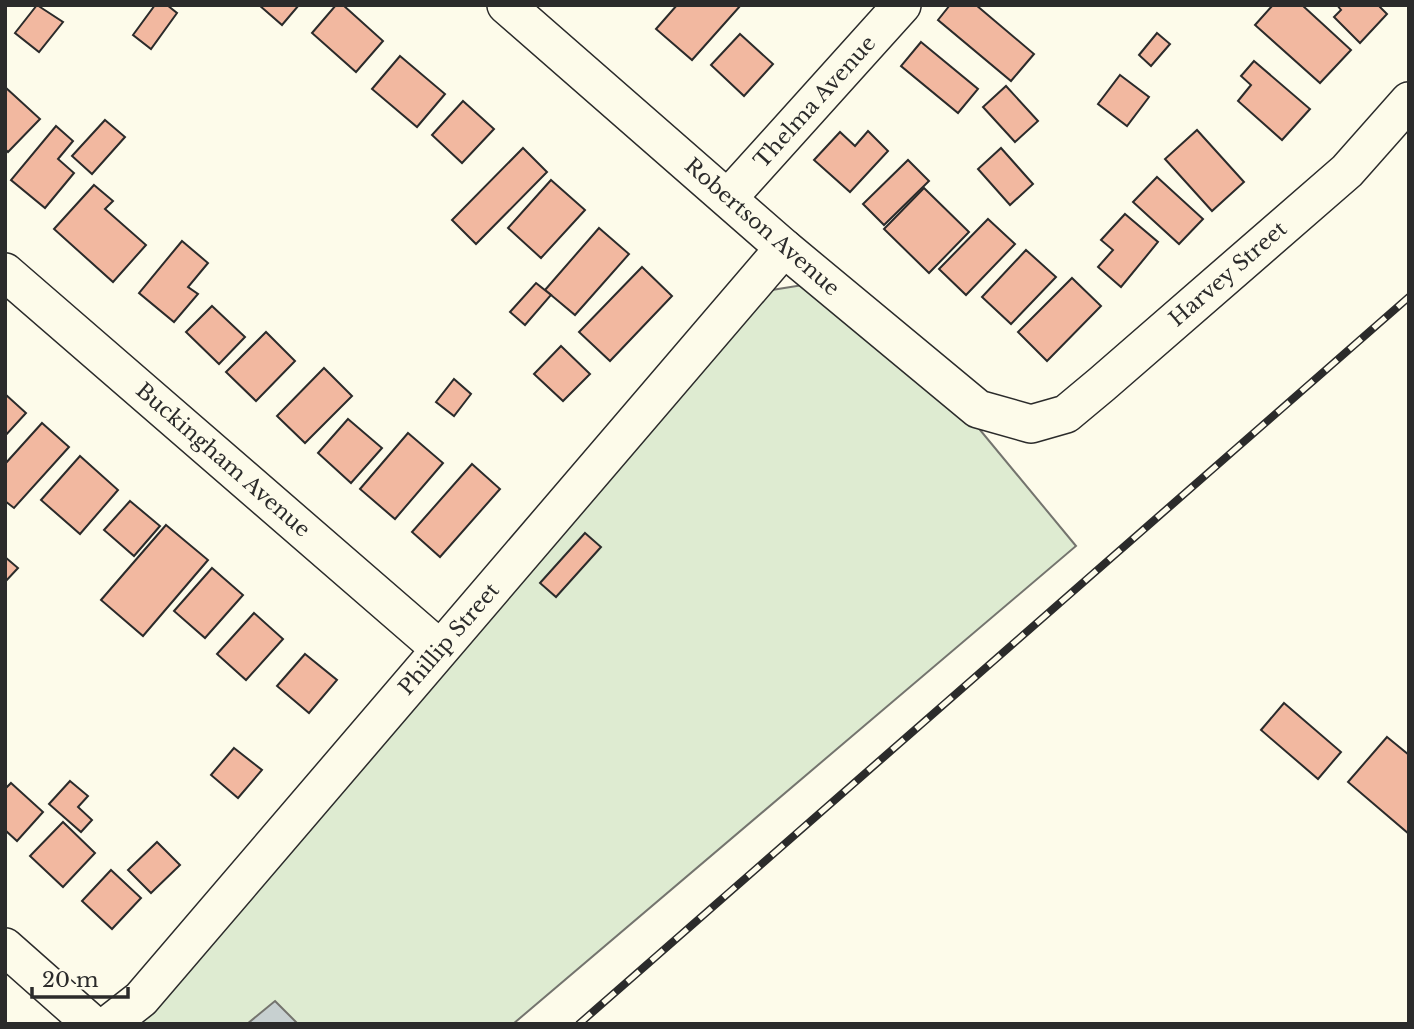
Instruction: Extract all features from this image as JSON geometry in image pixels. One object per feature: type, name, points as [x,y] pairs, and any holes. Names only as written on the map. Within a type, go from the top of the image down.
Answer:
[{"type":"street","name":"Robertson Avenue","points":[[506,5],[784,248],[978,409],[1031,424]]},
{"type":"street","name":"Thelma Avenue","points":[[728,198],[902,5]]},
{"type":"street","name":"Harvey Street","points":[[1031,424],[1066,414],[1102,384],[1347,171],[1409,101]]},
{"type":"street","name":"Phillip Street","points":[[109,1024],[141,999],[784,248]]},
{"type":"street","name":"Buckingham Avenue","points":[[5,272],[440,649]]},
{"type":"street","points":[[5,947],[92,1024]]},
{"type":"green space","points":[[809,284],[976,425],[1076,546],[513,1024],[122,1024],[772,290]]},
{"type":"shaded area","points":[[275,1001],[298,1024],[247,1024]]},
{"type":"building","points":[[37,5],[63,22],[39,52],[15,33]]},
{"type":"building","points":[[155,5],[167,5],[177,13],[151,49],[133,35]]},
{"type":"building","points":[[259,5],[299,5],[282,25]]},
{"type":"building","points":[[336,5],[343,5],[383,41],[356,72],[312,33]]},
{"type":"building","points":[[677,5],[741,5],[692,60],[656,29]]},
{"type":"building","points":[[950,5],[976,5],[1034,54],[1011,81],[938,20]]},
{"type":"building","points":[[1273,5],[1302,5],[1351,50],[1320,83],[1255,25]]},
{"type":"building","points":[[1337,5],[1378,5],[1387,14],[1360,43],[1334,17],[1341,10]]},
{"type":"building","points":[[1157,33],[1170,44],[1151,66],[1139,55]]},
{"type":"building","points":[[740,34],[773,64],[744,96],[711,65]]},
{"type":"building","points":[[921,42],[978,89],[958,113],[901,66]]},
{"type":"building","points":[[400,56],[445,94],[417,127],[372,89]]},
{"type":"building","points":[[1254,61],[1310,109],[1282,140],[1238,101],[1251,85],[1241,76]]},
{"type":"building","points":[[1120,75],[1149,97],[1127,126],[1098,104]]},
{"type":"building","points":[[1006,86],[1038,121],[1015,142],[983,107]]},
{"type":"building","points":[[5,87],[40,119],[8,152],[5,149]]},
{"type":"building","points":[[463,101],[494,129],[462,163],[432,135]]},
{"type":"building","points":[[105,120],[125,137],[92,174],[72,156]]},
{"type":"building","points":[[56,126],[73,141],[58,159],[74,173],[45,208],[11,180]]},
{"type":"building","points":[[1197,130],[1244,182],[1212,211],[1165,159]]},
{"type":"building","points":[[868,131],[888,151],[850,192],[814,160],[840,132],[855,146]]},
{"type":"building","points":[[523,148],[547,172],[476,244],[452,220]]},
{"type":"building","points":[[1001,148],[1033,184],[1010,205],[978,169]]},
{"type":"building","points":[[908,160],[929,181],[884,225],[863,204]]},
{"type":"building","points":[[1157,177],[1203,219],[1179,244],[1133,202]]},
{"type":"building","points":[[551,180],[585,210],[541,258],[508,228]]},
{"type":"building","points":[[94,185],[113,201],[105,209],[146,245],[113,282],[54,229]]},
{"type":"building","points":[[924,188],[969,232],[929,273],[884,229]]},
{"type":"building","points":[[1125,214],[1158,242],[1121,287],[1098,267],[1113,250],[1101,240]]},
{"type":"building","points":[[988,219],[1015,244],[966,295],[939,269]]},
{"type":"building","points":[[599,228],[629,254],[575,315],[545,290]]},
{"type":"building","points":[[182,241],[208,263],[188,287],[198,294],[174,322],[139,293]]},
{"type":"building","points":[[1026,250],[1056,277],[1011,324],[982,297]]},
{"type":"building","points":[[642,267],[672,296],[610,361],[579,332]]},
{"type":"building","points":[[1072,278],[1101,306],[1047,361],[1018,332]]},
{"type":"building","points":[[536,283],[551,295],[525,325],[510,312]]},
{"type":"building","points":[[212,306],[245,337],[219,364],[186,332]]},
{"type":"building","points":[[266,332],[295,361],[256,401],[226,372]]},
{"type":"building","points":[[561,346],[590,374],[563,401],[534,374]]},
{"type":"building","points":[[324,368],[352,396],[305,443],[277,416]]},
{"type":"building","points":[[454,379],[471,394],[454,416],[436,402]]},
{"type":"building","points":[[5,394],[26,413],[5,436]]},
{"type":"building","points":[[348,419],[382,448],[351,483],[318,453]]},
{"type":"building","points":[[42,423],[69,447],[14,508],[5,501],[5,464]]},
{"type":"building","points":[[408,433],[443,463],[395,519],[360,489]]},
{"type":"building","points":[[80,456],[118,490],[80,534],[41,500]]},
{"type":"building","points":[[472,464],[500,489],[440,557],[412,532]]},
{"type":"building","points":[[130,501],[160,526],[134,556],[104,530]]},
{"type":"building","points":[[166,525],[208,560],[143,636],[101,600]]},
{"type":"building","points":[[585,533],[601,547],[556,597],[540,583]]},
{"type":"building","points":[[5,557],[18,568],[5,582]]},
{"type":"building","points":[[212,568],[243,595],[205,638],[174,611]]},
{"type":"building","points":[[254,613],[283,639],[246,680],[217,654]]},
{"type":"building","points":[[305,654],[337,680],[309,713],[277,686]]},
{"type":"building","points":[[1284,703],[1341,752],[1318,779],[1261,730]]},
{"type":"building","points":[[1387,737],[1409,755],[1409,834],[1348,782]]},
{"type":"building","points":[[234,748],[262,770],[238,798],[211,775]]},
{"type":"building","points":[[70,781],[88,796],[78,807],[92,820],[81,832],[49,804]]},
{"type":"building","points":[[11,783],[43,812],[17,841],[5,830],[5,789]]},
{"type":"building","points":[[63,822],[95,853],[63,887],[30,856]]},
{"type":"building","points":[[157,842],[180,865],[151,893],[128,870]]},
{"type":"building","points":[[111,870],[141,898],[112,929],[82,901]]},
{"type":"railway","points":[[579,1024],[1409,297]]}]
